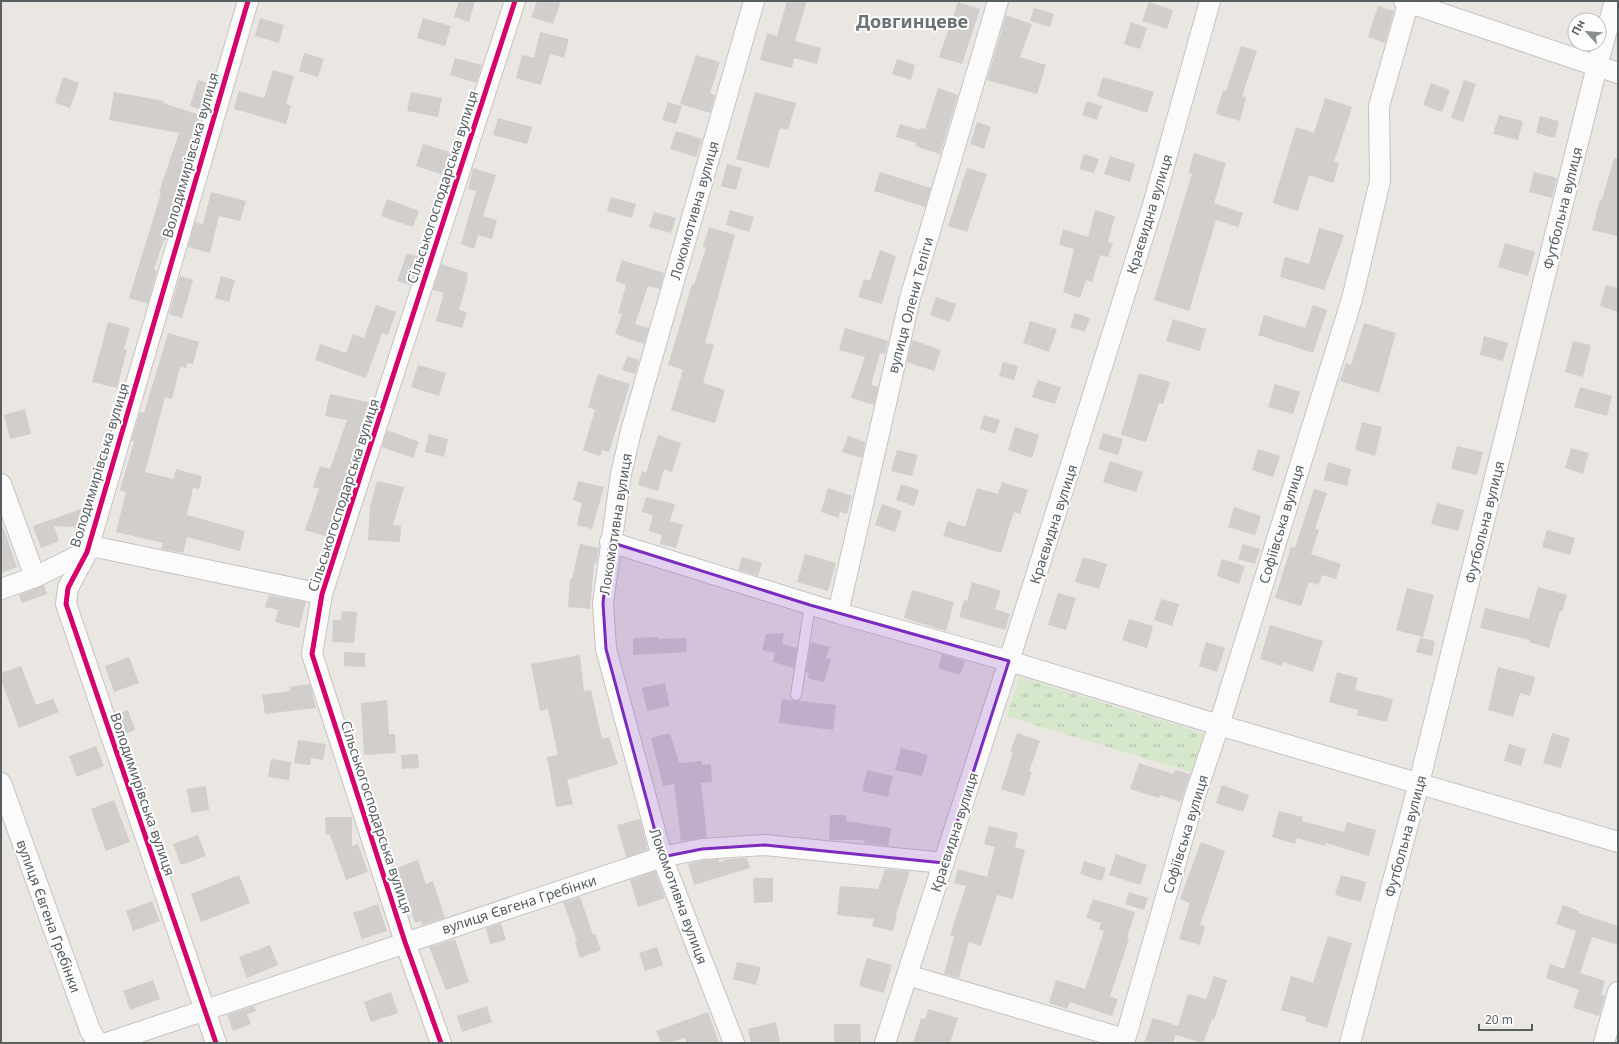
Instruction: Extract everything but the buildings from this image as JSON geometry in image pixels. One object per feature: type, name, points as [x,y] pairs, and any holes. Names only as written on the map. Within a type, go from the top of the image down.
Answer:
[{"type":"street","name":"Володимирівська вулиця","points":[[216,1043],[66,604],[68,588],[87,552],[248,1]]},
{"type":"street","name":"Сільськогосподарська вулиця","points":[[441,1043],[405,942],[312,654],[322,594],[515,1]]},
{"type":"street","name":"Локомотивна вулиця","points":[[734,1043],[662,857],[606,649],[603,603],[610,542],[621,474],[631,431],[754,1]]},
{"type":"street","name":"вулиця Олени Теліги","points":[[838,613],[910,298],[998,1]]},
{"type":"street","name":"Краєвидна вулиця","points":[[885,1043],[1009,661],[1153,205],[1210,1]]},
{"type":"street","name":"Футбольна вулиця","points":[[1350,1043],[1419,783],[1597,66],[1615,1]]},
{"type":"street","points":[[1408,2],[1618,73]]},
{"type":"street","name":"Софіївська вулиця","points":[[1124,1041],[1194,799],[1219,725],[1352,299],[1380,181],[1379,106],[1408,2]]},
{"type":"street","points":[[1,484],[35,577]]},
{"type":"street","points":[[610,542],[810,605],[1009,661],[1219,725],[1618,842]]},
{"type":"street","points":[[1,588],[35,577],[96,547],[322,594]]},
{"type":"street","name":"вулиця Євгена Гребінки","points":[[1,784],[90,1030],[96,1040],[103,1043]]},
{"type":"street","name":"вулиця Євгена Гребінки","points":[[107,1043],[662,857],[702,849],[765,845],[944,863]]},
{"type":"street","points":[[906,975],[1124,1041]]},
{"type":"street","points":[[1604,1043],[1618,992]]},
{"type":"lane","points":[[796,695],[810,605]]},
{"type":"highlighted area","points":[[610,542],[810,605],[1009,661],[944,863],[765,845],[702,849],[662,857],[606,649],[603,603]]},
{"type":"green space","points":[[1019,677],[1208,735],[1196,774],[1007,716]]},
{"type":"cycle path","points":[[216,1043],[66,604],[68,588],[87,552],[248,1]]},
{"type":"cycle path","points":[[441,1043],[405,942],[312,654],[322,594],[515,1]]},
{"type":"district","name":"Довгинцеве","points":[[912,21]]}]
